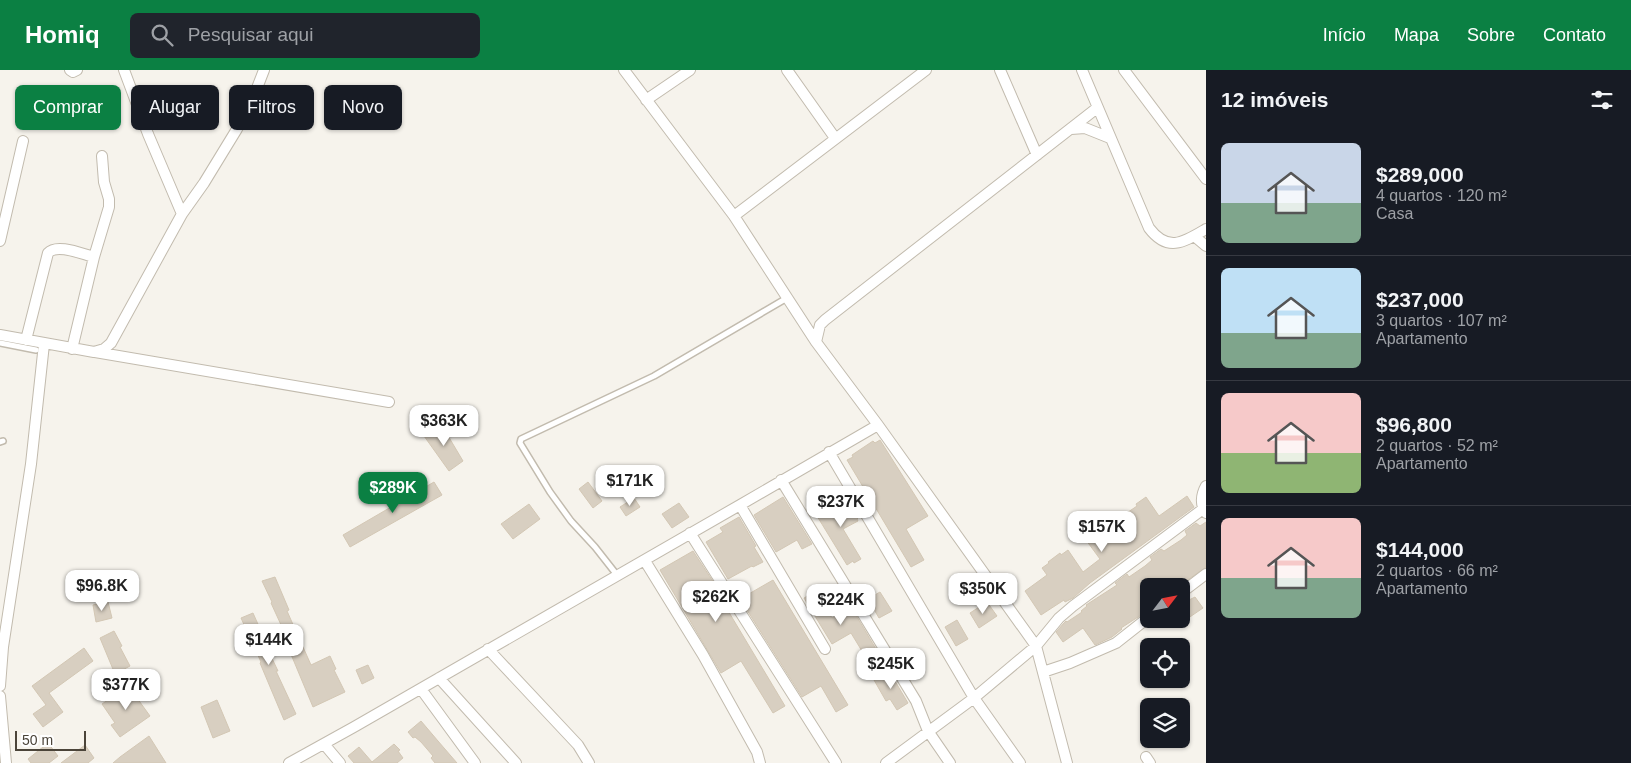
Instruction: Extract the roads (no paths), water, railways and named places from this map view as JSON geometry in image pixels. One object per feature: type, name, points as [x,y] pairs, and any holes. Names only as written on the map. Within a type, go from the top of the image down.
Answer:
[{"type":"street","points":[[70,70],[74,72],[78,70]]},
{"type":"street","points":[[124,70],[148,134],[182,214]]},
{"type":"street","points":[[94,352],[104,349],[111,343],[182,214],[204,183],[237,129],[252,101],[264,70]]},
{"type":"street","points":[[624,70],[734,216],[816,342],[878,425],[1036,646],[1067,763]]},
{"type":"street","points":[[646,100],[690,70]]},
{"type":"street","points":[[787,70],[835,138]]},
{"type":"street","points":[[734,216],[926,70]]},
{"type":"street","points":[[1000,70],[1036,155]]},
{"type":"street","points":[[1082,70],[1149,228],[1155,236],[1164,242],[1181,243],[1206,229]]},
{"type":"street","points":[[1124,70],[1206,179]]},
{"type":"street","points":[[816,342],[820,325],[825,320],[1097,108]]},
{"type":"street","points":[[1070,129],[1085,128],[1110,138]]},
{"type":"street","points":[[0,241],[23,141]]},
{"type":"street","points":[[72,349],[94,257],[109,207],[109,199],[104,182],[102,156]]},
{"type":"street","points":[[1194,236],[1206,246]]},
{"type":"street","points":[[26,340],[48,253],[58,248],[94,257]]},
{"type":"street","points":[[0,335],[26,340],[40,347],[94,352],[389,402]]},
{"type":"street","points":[[0,686],[3,647],[31,464],[40,347]]},
{"type":"street","points":[[289,763],[617,575],[645,561],[878,425]]},
{"type":"street","points":[[829,452],[974,698],[1020,763]]},
{"type":"street","points":[[781,480],[916,701],[928,731],[950,763]]},
{"type":"street","points":[[886,763],[974,698],[1036,646],[1059,618],[1073,606],[1204,511],[1201,497],[1206,486]]},
{"type":"street","points":[[740,505],[825,649]]},
{"type":"street","points":[[690,533],[836,763]]},
{"type":"street","points":[[645,561],[703,655],[756,752],[760,763]]},
{"type":"street","points":[[1190,586],[1206,574]]},
{"type":"street","points":[[1043,672],[1070,663],[1116,643],[1140,624]]},
{"type":"street","points":[[488,649],[578,745],[589,763]]},
{"type":"street","points":[[438,678],[516,763]]},
{"type":"street","points":[[421,689],[475,763]]},
{"type":"street","points":[[0,696],[6,763]]},
{"type":"street","points":[[324,744],[340,763]]},
{"type":"lane","points":[[617,575],[595,546],[571,521],[550,492],[520,443],[521,439],[654,376],[787,298]]},
{"type":"lane","points":[[0,343],[40,347]]}]
